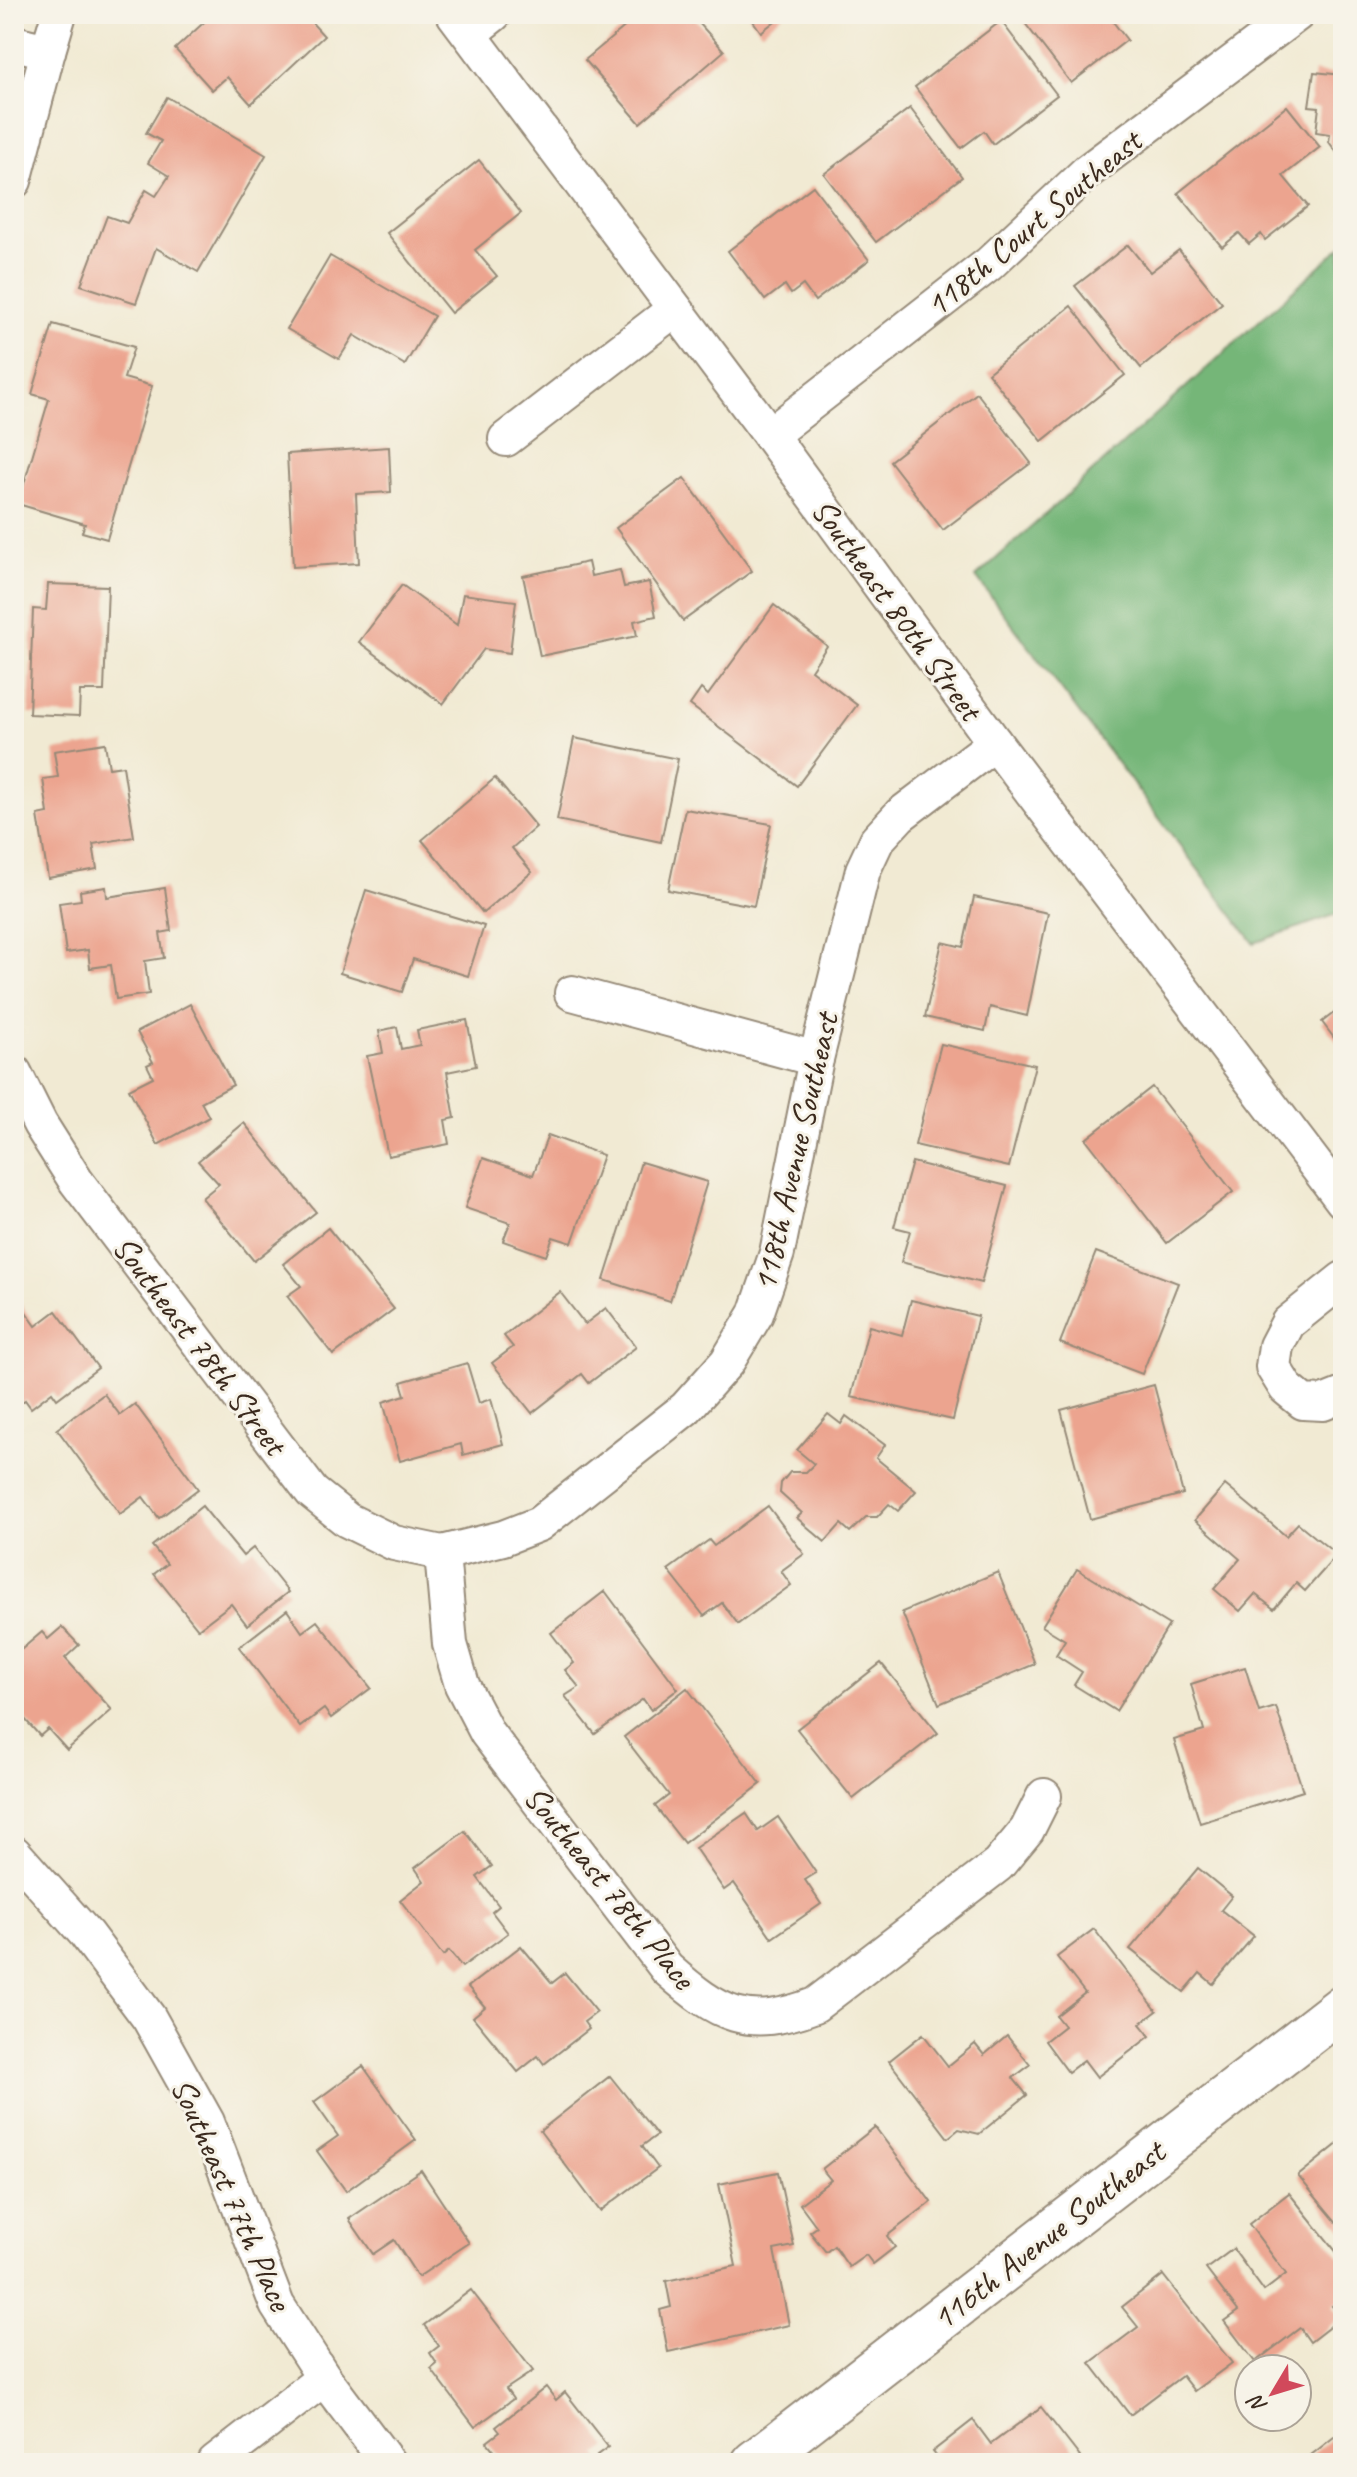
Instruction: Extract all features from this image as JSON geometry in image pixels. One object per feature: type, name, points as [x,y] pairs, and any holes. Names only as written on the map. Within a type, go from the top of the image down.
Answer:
[{"type":"street","points":[[14,181],[59,14]]},
{"type":"street","name":"118th Court Southeast","points":[[770,435],[989,264],[1088,171],[1297,14]]},
{"type":"street","name":"Southeast 80th Street","points":[[473,20],[675,309],[995,743],[1343,1201]]},
{"type":"street","points":[[14,43],[48,51]]},
{"type":"street","points":[[506,439],[675,309]]},
{"type":"street","name":"118th Avenue Southeast","points":[[442,1553],[503,1538],[539,1524],[686,1408],[727,1362],[756,1314],[777,1253],[816,1059],[863,870],[877,840],[900,815],[995,743]]},
{"type":"street","points":[[572,993],[816,1059]]},
{"type":"street","name":"Southeast 78th Street","points":[[14,1072],[40,1124],[76,1181],[312,1492],[347,1520],[394,1543],[442,1553]]},
{"type":"street","points":[[1343,1279],[1288,1323],[1276,1346],[1273,1367],[1286,1388],[1303,1402],[1323,1403],[1343,1395]]},
{"type":"street","name":"Southeast 78th Place","points":[[442,1553],[450,1644],[462,1685],[487,1733],[667,1969],[698,1996],[730,2013],[757,2019],[788,2016],[815,2005],[998,1865],[1027,1830],[1044,1796]]},
{"type":"street","name":"Southeast 77th Place","points":[[19,1869],[86,1934],[149,2018],[207,2122],[277,2305],[324,2378],[388,2463]]},
{"type":"street","name":"116th Avenue Southeast","points":[[754,2463],[1343,2007]]},
{"type":"street","points":[[215,2463],[324,2378]]},
{"type":"green space","points":[[1341,247],[1343,912],[1254,943],[976,577]]},
{"type":"building","points":[[213,14],[223,14],[229,21],[237,14],[304,14],[324,36],[251,104],[227,77],[212,90],[175,49]]},
{"type":"building","points":[[640,14],[691,14],[724,51],[640,123],[585,60]]},
{"type":"building","points":[[748,14],[784,14],[761,32]]},
{"type":"building","points":[[1018,14],[1107,14],[1127,40],[1071,83]]},
{"type":"building","points":[[1001,21],[1057,95],[993,144],[984,131],[961,148],[915,87]]},
{"type":"building","points":[[1314,72],[1343,75],[1343,161],[1329,142],[1330,134],[1316,132],[1319,107],[1309,106]]},
{"type":"building","points":[[167,97],[266,155],[198,272],[156,248],[136,303],[81,285],[107,216],[127,223],[146,190],[156,196],[169,176],[148,163],[161,141],[146,133]]},
{"type":"building","points":[[1287,106],[1320,147],[1283,176],[1308,206],[1265,240],[1261,234],[1249,244],[1239,233],[1222,247],[1178,193]]},
{"type":"building","points":[[910,108],[962,177],[876,242],[824,174]]},
{"type":"building","points":[[479,160],[521,213],[475,250],[497,276],[451,313],[387,233]]},
{"type":"building","points":[[813,186],[869,260],[815,301],[803,285],[791,294],[785,285],[765,300],[728,251]]},
{"type":"building","points":[[1128,245],[1150,272],[1179,250],[1222,303],[1141,368],[1075,286]]},
{"type":"building","points":[[330,256],[434,316],[405,365],[354,335],[339,359],[287,329]]},
{"type":"building","points":[[1071,306],[1125,375],[1042,441],[988,373]]},
{"type":"building","points":[[53,324],[134,347],[124,378],[152,386],[107,539],[82,532],[85,524],[18,504],[49,399],[32,394]]},
{"type":"building","points":[[977,393],[1031,463],[943,530],[890,461]]},
{"type":"building","points":[[389,447],[391,492],[356,494],[359,563],[293,567],[287,454]]},
{"type":"building","points":[[684,478],[752,571],[683,621],[616,528]]},
{"type":"building","points":[[588,562],[591,576],[620,570],[624,587],[649,582],[656,616],[634,621],[637,636],[540,656],[523,576]]},
{"type":"building","points":[[48,584],[108,586],[104,691],[80,691],[79,716],[29,714],[33,609],[46,610]]},
{"type":"building","points":[[402,585],[457,625],[463,594],[516,601],[510,653],[484,649],[443,704],[359,642]]},
{"type":"building","points":[[774,605],[827,646],[811,670],[857,705],[797,786],[690,705],[701,689],[708,695]]},
{"type":"building","points":[[574,738],[678,759],[661,842],[557,820]]},
{"type":"building","points":[[105,743],[109,768],[123,766],[134,837],[93,844],[97,869],[48,878],[38,815],[48,813],[43,779],[58,777],[54,751]]},
{"type":"building","points":[[495,778],[536,827],[512,848],[532,872],[483,913],[422,840]]},
{"type":"building","points":[[685,809],[771,824],[754,906],[668,890]]},
{"type":"building","points":[[106,887],[107,897],[165,888],[171,931],[160,933],[164,958],[145,961],[149,994],[116,999],[111,965],[90,968],[88,950],[66,953],[59,903],[81,900],[80,891]]},
{"type":"building","points":[[366,890],[484,926],[468,976],[413,959],[402,992],[340,973]]},
{"type":"building","points":[[974,897],[1048,913],[1027,1016],[990,1007],[985,1031],[925,1017],[942,942],[963,947]]},
{"type":"building","points":[[190,1004],[233,1085],[201,1102],[209,1117],[158,1145],[129,1089],[153,1077],[147,1065],[153,1062],[137,1032]]},
{"type":"building","points":[[1343,1006],[1343,1050],[1322,1022]]},
{"type":"building","points":[[467,1020],[476,1066],[447,1072],[455,1118],[445,1120],[449,1144],[388,1156],[367,1056],[383,1053],[379,1031],[397,1027],[401,1049],[420,1045],[417,1030]]},
{"type":"building","points":[[941,1044],[1035,1065],[1009,1167],[915,1145]]},
{"type":"building","points":[[1152,1087],[1233,1192],[1167,1243],[1086,1139]]},
{"type":"building","points":[[244,1123],[316,1212],[254,1261],[202,1198],[219,1184],[198,1161]]},
{"type":"building","points":[[548,1135],[603,1155],[572,1243],[553,1237],[546,1256],[503,1241],[510,1223],[465,1208],[483,1158],[533,1175]]},
{"type":"building","points":[[641,1162],[707,1182],[670,1301],[604,1280]]},
{"type":"building","points":[[912,1162],[1007,1186],[981,1283],[901,1262],[910,1231],[894,1227]]},
{"type":"building","points":[[328,1228],[394,1309],[333,1355],[287,1296],[301,1286],[283,1264]]},
{"type":"building","points":[[1096,1252],[1178,1283],[1142,1374],[1060,1343]]},
{"type":"building","points":[[560,1292],[585,1324],[606,1308],[636,1347],[589,1383],[582,1374],[532,1413],[492,1363],[513,1347],[504,1336]]},
{"type":"building","points":[[14,1295],[36,1326],[56,1311],[98,1368],[57,1399],[52,1392],[31,1408],[25,1400],[14,1408]]},
{"type":"building","points":[[911,1300],[978,1316],[953,1420],[851,1397],[869,1326],[902,1335]]},
{"type":"building","points":[[467,1363],[479,1403],[491,1399],[503,1444],[463,1455],[461,1444],[400,1461],[383,1402],[405,1395],[401,1382]]},
{"type":"building","points":[[1154,1385],[1183,1494],[1090,1519],[1061,1410]]},
{"type":"building","points":[[104,1394],[120,1415],[135,1404],[198,1489],[159,1518],[143,1497],[120,1514],[57,1429]]},
{"type":"building","points":[[828,1414],[841,1424],[846,1416],[885,1445],[876,1458],[916,1491],[898,1511],[889,1504],[877,1517],[866,1517],[850,1532],[841,1524],[825,1542],[797,1518],[802,1513],[780,1493],[781,1483],[790,1472],[806,1472],[814,1464],[797,1450]]},
{"type":"building","points":[[1225,1485],[1286,1536],[1298,1523],[1337,1555],[1305,1591],[1296,1583],[1274,1609],[1255,1594],[1240,1611],[1214,1589],[1240,1559],[1195,1520]]},
{"type":"building","points":[[202,1506],[243,1556],[253,1548],[288,1592],[247,1625],[231,1604],[198,1629],[154,1574],[167,1564],[152,1546]]},
{"type":"building","points":[[768,1506],[804,1554],[781,1571],[791,1585],[738,1624],[722,1603],[704,1616],[668,1570],[709,1540],[714,1546]]},
{"type":"building","points":[[1077,1569],[1169,1625],[1116,1711],[1074,1685],[1082,1672],[1056,1655],[1065,1640],[1042,1626]]},
{"type":"building","points":[[998,1572],[1035,1664],[939,1704],[902,1612]]},
{"type":"building","points":[[605,1591],[678,1689],[651,1710],[643,1699],[595,1734],[565,1696],[579,1687],[565,1670],[574,1663],[551,1633]]},
{"type":"building","points":[[287,1610],[302,1632],[317,1621],[371,1688],[331,1718],[324,1709],[300,1727],[239,1647]]},
{"type":"building","points":[[62,1627],[79,1645],[65,1658],[112,1710],[67,1750],[48,1729],[40,1736],[14,1707],[14,1640],[22,1649],[42,1632],[48,1639]]},
{"type":"building","points":[[881,1663],[938,1733],[853,1799],[797,1729]]},
{"type":"building","points":[[1245,1667],[1259,1712],[1276,1707],[1303,1791],[1200,1823],[1174,1740],[1204,1731],[1191,1684]]},
{"type":"building","points":[[687,1688],[761,1784],[684,1843],[655,1806],[669,1795],[624,1737]]},
{"type":"building","points":[[746,1813],[758,1831],[778,1817],[816,1873],[805,1880],[821,1904],[772,1938],[734,1883],[724,1890],[695,1848]]},
{"type":"building","points":[[465,1831],[492,1866],[477,1877],[499,1906],[492,1912],[508,1933],[462,1967],[449,1951],[443,1956],[400,1900],[424,1881],[415,1868]]},
{"type":"building","points":[[1198,1868],[1232,1896],[1221,1910],[1254,1936],[1213,1984],[1200,1973],[1184,1992],[1130,1949]]},
{"type":"building","points":[[1094,1929],[1157,2011],[1140,2024],[1150,2036],[1097,2077],[1084,2060],[1068,2072],[1045,2041],[1064,2026],[1056,2016],[1085,1993],[1057,1957]]},
{"type":"building","points":[[521,1946],[552,1983],[565,1973],[597,2012],[584,2022],[589,2029],[544,2064],[538,2056],[518,2072],[473,2017],[485,2007],[468,1987]]},
{"type":"building","points":[[923,2034],[948,2066],[975,2044],[984,2055],[1007,2036],[1030,2065],[1013,2078],[1027,2095],[979,2134],[959,2129],[948,2138],[889,2061]]},
{"type":"building","points":[[363,2066],[416,2140],[346,2191],[317,2151],[338,2136],[314,2102]]},
{"type":"building","points":[[610,2076],[657,2135],[642,2146],[658,2168],[600,2211],[540,2131]]},
{"type":"building","points":[[875,2127],[931,2202],[887,2236],[895,2247],[873,2264],[866,2255],[849,2267],[834,2246],[826,2252],[810,2232],[817,2227],[800,2204],[831,2180],[822,2169]]},
{"type":"building","points":[[1339,2143],[1343,2148],[1343,2230],[1298,2176]]},
{"type":"building","points":[[421,2170],[469,2243],[418,2277],[394,2240],[373,2254],[349,2219]]},
{"type":"building","points":[[778,2172],[794,2246],[774,2250],[789,2325],[668,2352],[660,2310],[671,2307],[666,2281],[736,2266],[719,2184]]},
{"type":"building","points":[[1289,2193],[1343,2260],[1343,2298],[1332,2306],[1341,2318],[1310,2342],[1300,2328],[1267,2353],[1248,2353],[1224,2321],[1238,2311],[1206,2269],[1233,2249],[1264,2291],[1286,2274],[1249,2224]]},
{"type":"building","points":[[1163,2275],[1232,2363],[1194,2391],[1182,2376],[1130,2415],[1090,2363],[1138,2327],[1122,2307]]},
{"type":"building","points":[[471,2290],[533,2371],[506,2389],[513,2399],[475,2427],[431,2369],[437,2364],[430,2353],[439,2346],[424,2325]]},
{"type":"building","points":[[546,2387],[556,2400],[565,2392],[608,2447],[597,2455],[603,2463],[504,2463],[487,2442],[500,2432],[496,2427]]},
{"type":"building","points":[[1041,2407],[1080,2457],[1072,2463],[941,2463],[932,2452],[973,2420],[991,2444]]},
{"type":"building","points":[[1343,2430],[1343,2463],[1316,2463],[1311,2455]]}]
